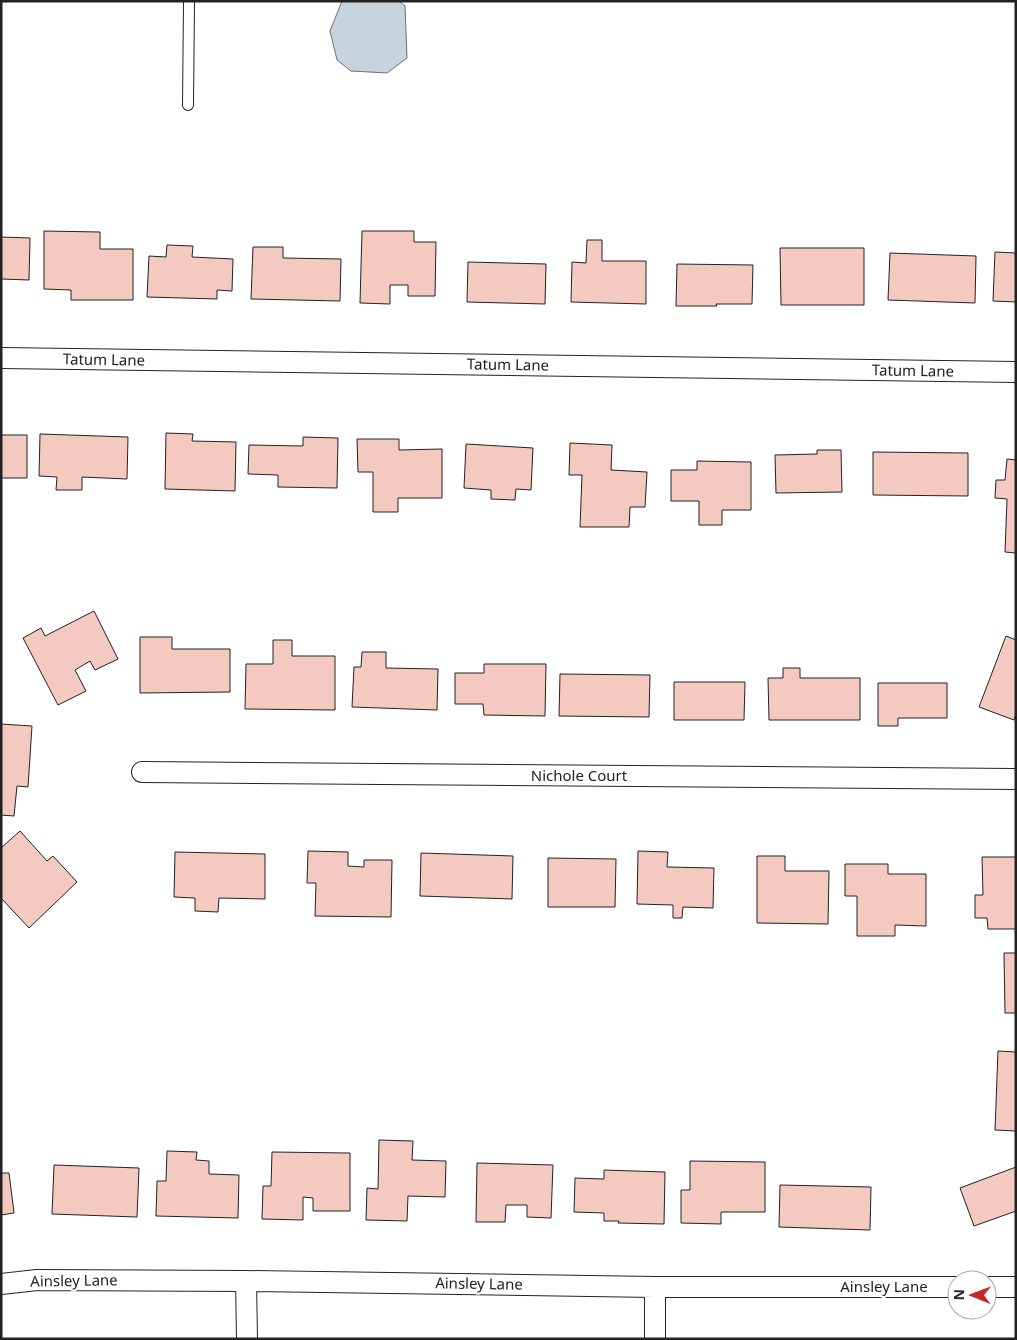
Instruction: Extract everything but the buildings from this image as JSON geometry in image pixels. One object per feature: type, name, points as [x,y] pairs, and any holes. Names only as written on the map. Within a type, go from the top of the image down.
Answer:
[{"type":"street","name":"Tatum Lane","points":[[1,358],[1016,372]]},
{"type":"street","name":"Nichole Court","points":[[142,772],[1016,779]]},
{"type":"street","name":"Ainsley Lane","points":[[1,1284],[37,1280],[947,1287]]},
{"type":"street","points":[[246,1281],[247,1339]]},
{"type":"street","points":[[655,1286],[655,1339]]},
{"type":"street","points":[[997,1287],[1016,1287]]},
{"type":"lane","points":[[188,105],[189,1]]},
{"type":"shaded area","points":[[342,1],[399,1],[405,6],[407,58],[387,73],[351,71],[337,60],[330,31]]}]
